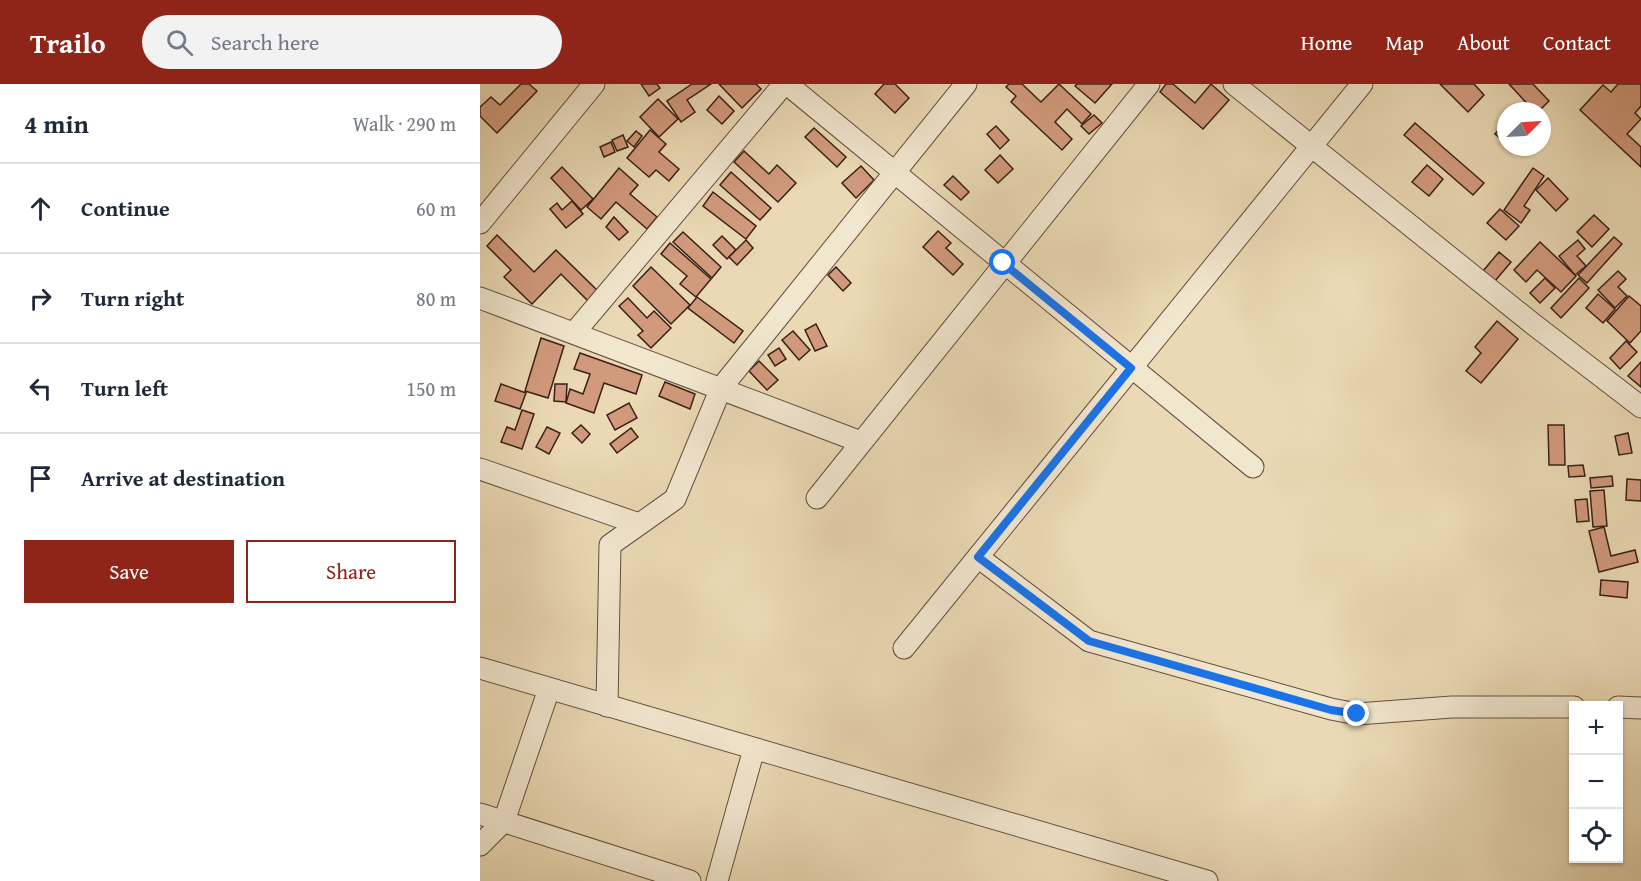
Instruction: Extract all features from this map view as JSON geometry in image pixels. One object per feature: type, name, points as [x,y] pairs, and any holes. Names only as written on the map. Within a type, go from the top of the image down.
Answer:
[{"type":"street","points":[[480,223],[594,84]]},
{"type":"street","points":[[574,333],[786,84],[1253,468]]},
{"type":"street","points":[[607,705],[610,545],[675,499],[721,388],[896,174],[966,84]]},
{"type":"street","points":[[818,498],[1003,263],[1149,84]]},
{"type":"street","points":[[1234,84],[1641,408]]},
{"type":"street","points":[[904,648],[1362,84]]},
{"type":"street","points":[[480,298],[861,442]]},
{"type":"street","points":[[480,469],[639,524]]},
{"type":"street","points":[[978,557],[1089,641],[1331,710],[1357,714],[1452,707],[1569,707]]},
{"type":"street","points":[[480,668],[1207,881]]},
{"type":"street","points":[[480,845],[504,821],[549,689]]},
{"type":"street","points":[[1623,707],[1641,708]]},
{"type":"street","points":[[717,881],[754,748]]},
{"type":"street","points":[[480,814],[690,881]]},
{"type":"building","points":[[521,84],[529,84],[537,91],[497,133],[480,116],[480,107],[491,97],[500,105]]},
{"type":"building","points":[[641,84],[657,84],[660,88],[649,96]]},
{"type":"building","points":[[692,84],[711,84],[687,100],[695,112],[681,122],[667,101]]},
{"type":"building","points":[[719,84],[756,84],[761,89],[742,108]]},
{"type":"building","points":[[884,84],[895,84],[909,98],[895,113],[875,94]]},
{"type":"building","points":[[1009,84],[1022,84],[1041,102],[1059,84],[1091,114],[1082,124],[1067,109],[1055,122],[1072,139],[1062,150],[1011,102],[1016,96],[1006,87]]},
{"type":"building","points":[[1077,84],[1112,84],[1095,103],[1075,86]]},
{"type":"building","points":[[1166,84],[1173,84],[1195,103],[1211,84],[1229,100],[1203,129],[1160,92]]},
{"type":"building","points":[[1440,84],[1474,84],[1484,95],[1468,112]]},
{"type":"building","points":[[1509,84],[1533,84],[1549,101],[1526,102]]},
{"type":"building","points":[[1618,84],[1641,84],[1641,106],[1635,113],[1641,119],[1627,134],[1641,147],[1641,167],[1580,110],[1603,85],[1611,92]]},
{"type":"building","points":[[719,96],[734,111],[722,124],[707,110]]},
{"type":"building","points":[[658,99],[678,119],[659,137],[640,117]]},
{"type":"building","points":[[1094,115],[1102,123],[1089,134],[1081,126]]},
{"type":"building","points":[[1415,123],[1484,183],[1473,195],[1404,135]]},
{"type":"building","points":[[996,126],[1009,140],[1000,149],[987,134]]},
{"type":"building","points":[[814,128],[846,157],[837,167],[805,137]]},
{"type":"building","points":[[650,130],[666,144],[659,152],[679,169],[669,181],[656,170],[649,177],[627,158]]},
{"type":"building","points":[[636,131],[642,136],[634,147],[627,141]]},
{"type":"building","points":[[623,135],[628,147],[617,151],[612,140]]},
{"type":"building","points":[[611,142],[615,152],[604,157],[600,147]]},
{"type":"building","points":[[744,151],[769,174],[777,165],[796,183],[778,202],[734,162]]},
{"type":"building","points":[[1000,155],[1013,169],[998,183],[985,170]]},
{"type":"building","points":[[1427,165],[1443,179],[1429,196],[1412,182]]},
{"type":"building","points":[[861,166],[874,180],[856,198],[842,183]]},
{"type":"building","points":[[562,167],[593,199],[581,210],[551,178]]},
{"type":"building","points":[[619,168],[638,185],[630,194],[657,217],[647,229],[616,202],[601,219],[587,207]]},
{"type":"building","points":[[1533,168],[1544,176],[1524,206],[1530,210],[1521,223],[1504,210]]},
{"type":"building","points":[[731,172],[771,208],[760,220],[720,185]]},
{"type":"building","points":[[953,176],[969,192],[961,200],[944,185]]},
{"type":"building","points":[[1548,178],[1568,199],[1556,211],[1536,190]]},
{"type":"building","points":[[713,192],[756,226],[746,239],[703,206]]},
{"type":"building","points":[[572,201],[583,214],[566,228],[550,209],[557,203],[562,210]]},
{"type":"building","points":[[1500,209],[1519,226],[1506,240],[1487,223]]},
{"type":"building","points":[[1594,215],[1609,229],[1592,247],[1577,232]]},
{"type":"building","points":[[614,217],[628,232],[619,240],[606,227]]},
{"type":"building","points":[[938,231],[951,243],[946,248],[963,264],[953,275],[923,247]]},
{"type":"building","points":[[683,232],[721,267],[712,278],[673,242]]},
{"type":"building","points":[[497,235],[534,272],[556,250],[598,291],[588,301],[561,274],[532,304],[504,277],[511,270],[487,246]]},
{"type":"building","points":[[722,236],[736,250],[727,259],[713,245]]},
{"type":"building","points":[[1614,237],[1622,244],[1587,283],[1578,275]]},
{"type":"building","points":[[746,240],[753,248],[737,265],[729,257]]},
{"type":"building","points":[[1578,240],[1585,249],[1577,256],[1586,266],[1575,275],[1559,256]]},
{"type":"building","points":[[1540,242],[1576,276],[1561,292],[1537,270],[1526,282],[1514,270]]},
{"type":"building","points":[[670,243],[711,279],[696,297],[680,284],[687,276],[661,254]]},
{"type":"building","points":[[1499,252],[1511,262],[1495,281],[1483,271]]},
{"type":"building","points":[[651,267],[690,305],[671,324],[633,286]]},
{"type":"building","points":[[836,267],[851,283],[843,291],[828,275]]},
{"type":"building","points":[[1618,271],[1626,279],[1618,287],[1627,296],[1615,308],[1598,290]]},
{"type":"building","points":[[1545,278],[1555,288],[1540,303],[1530,293]]},
{"type":"building","points":[[1579,278],[1589,288],[1561,318],[1551,308]]},
{"type":"building","points":[[1598,294],[1615,309],[1603,323],[1586,308]]},
{"type":"building","points":[[1629,296],[1641,306],[1641,331],[1630,343],[1607,321]]},
{"type":"building","points":[[697,297],[743,331],[734,343],[688,308]]},
{"type":"building","points":[[628,298],[647,318],[654,311],[671,328],[651,348],[638,335],[643,331],[619,306]]},
{"type":"building","points":[[1497,321],[1518,339],[1481,383],[1466,371],[1481,353],[1475,347]]},
{"type":"building","points":[[816,324],[827,346],[815,351],[805,330]]},
{"type":"building","points":[[793,331],[810,350],[799,360],[782,340]]},
{"type":"building","points":[[541,338],[564,346],[548,398],[525,391]]},
{"type":"building","points":[[1626,341],[1637,352],[1620,369],[1610,358]]},
{"type":"building","points":[[779,348],[786,359],[775,366],[768,355]]},
{"type":"building","points":[[580,353],[642,375],[636,394],[604,383],[594,413],[566,403],[570,389],[583,394],[590,374],[574,369]]},
{"type":"building","points":[[759,361],[778,380],[767,390],[749,371]]},
{"type":"building","points":[[1641,362],[1641,387],[1628,376]]},
{"type":"building","points":[[665,382],[695,394],[690,409],[659,396]]},
{"type":"building","points":[[501,384],[526,393],[520,409],[495,401]]},
{"type":"building","points":[[555,384],[567,384],[566,402],[554,401]]},
{"type":"building","points":[[629,403],[637,418],[615,430],[607,415]]},
{"type":"building","points":[[522,410],[534,414],[522,449],[501,442],[507,427],[515,430]]},
{"type":"building","points":[[581,425],[590,434],[582,443],[572,433]]},
{"type":"building","points":[[1548,425],[1564,425],[1565,465],[1549,465]]},
{"type":"building","points":[[547,427],[560,433],[549,454],[536,447]]},
{"type":"building","points":[[631,428],[638,437],[617,453],[610,444]]},
{"type":"building","points":[[1628,433],[1632,453],[1619,455],[1615,436]]},
{"type":"building","points":[[1583,465],[1585,476],[1569,477],[1568,466]]},
{"type":"building","points":[[1612,476],[1613,486],[1591,488],[1590,478]]},
{"type":"building","points":[[1627,479],[1641,480],[1641,501],[1626,500]]},
{"type":"building","points":[[1604,490],[1607,526],[1593,527],[1590,491]]},
{"type":"building","points":[[1587,499],[1589,521],[1577,522],[1575,500]]},
{"type":"building","points":[[1604,527],[1611,556],[1635,550],[1638,562],[1599,572],[1589,531]]},
{"type":"building","points":[[1601,580],[1628,582],[1627,598],[1600,595]]},
{"type":"route","points":[[1003,263],[1131,368],[978,557],[1089,641],[1331,710],[1357,714]]}]
